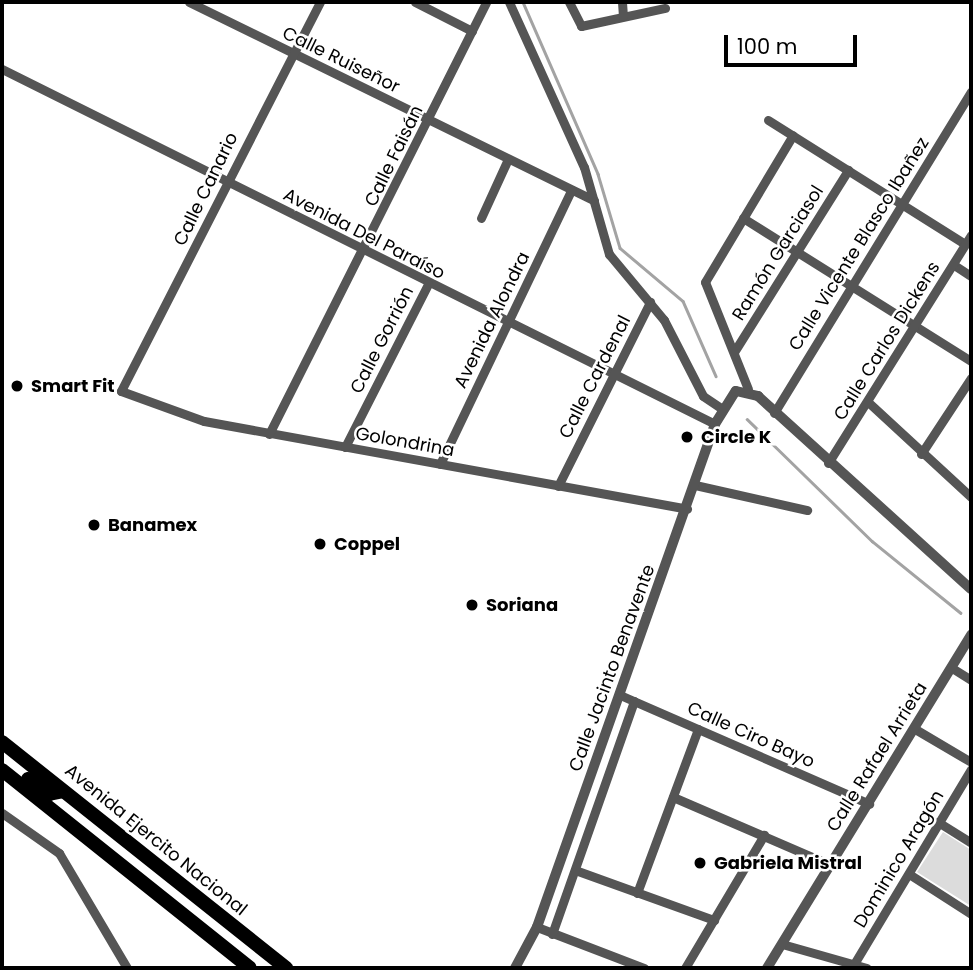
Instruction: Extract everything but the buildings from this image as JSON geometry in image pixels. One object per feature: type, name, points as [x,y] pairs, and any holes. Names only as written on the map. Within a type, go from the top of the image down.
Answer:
[{"type":"main road","name":"Avenida Ejercito Nacional","points":[[2,742],[286,968]]},
{"type":"main road","points":[[2,768],[46,793],[63,791]]},
{"type":"main road","points":[[2,768],[250,968]]},
{"type":"street","name":"Calle Ruiseñor","points":[[189,2],[594,200]]},
{"type":"street","name":"Calle Canario","points":[[121,391],[228,183],[290,53],[320,2]]},
{"type":"street","points":[[415,2],[472,31]]},
{"type":"street","name":"Calle Faisán","points":[[269,434],[364,251],[486,2]]},
{"type":"street","points":[[509,2],[594,200]]},
{"type":"street","points":[[569,2],[581,26],[665,8]]},
{"type":"street","points":[[622,2],[623,16]]},
{"type":"street","name":"Avenida Del Paraíso","points":[[2,69],[507,324],[715,424]]},
{"type":"street","name":"Calle Vicente Blasco Ibañez","points":[[774,413],[971,92]]},
{"type":"street","points":[[768,120],[965,244]]},
{"type":"street","points":[[793,135],[705,282],[705,296],[734,352],[748,389],[971,589]]},
{"type":"street","points":[[481,218],[508,159]]},
{"type":"street","name":"Ramón Garciasol","points":[[734,352],[848,170]]},
{"type":"street","name":"Avenida Alondra","points":[[440,464],[571,190]]},
{"type":"street","name":"Calle Cardenal","points":[[558,486],[650,302],[609,254],[594,200]]},
{"type":"street","points":[[743,218],[971,361]]},
{"type":"street","name":"Calle Carlos Dickens","points":[[828,463],[971,235]]},
{"type":"street","points":[[954,265],[971,276]]},
{"type":"street","name":"Calle Gorrión","points":[[345,447],[428,284]]},
{"type":"street","points":[[650,302],[703,396],[721,408],[748,389]]},
{"type":"street","points":[[920,454],[971,378]]},
{"type":"street","name":"Golondrina","points":[[121,391],[181,416],[687,509]]},
{"type":"street","points":[[868,402],[920,454],[971,497]]},
{"type":"street","name":"Calle Jacinto Benavente","points":[[515,968],[537,927],[721,408]]},
{"type":"street","points":[[695,485],[729,497],[807,510]]},
{"type":"street","name":"Calle Rafael Arrieta","points":[[767,968],[971,635]]},
{"type":"street","points":[[951,668],[971,680]]},
{"type":"street","name":"Calle Ciro Bayo","points":[[620,695],[869,804]]},
{"type":"street","points":[[552,934],[634,701]]},
{"type":"street","points":[[638,892],[698,729]]},
{"type":"street","points":[[915,729],[971,762]]},
{"type":"street","name":"Dominico Aragón","points":[[854,964],[971,769]]},
{"type":"street","points":[[673,797],[831,865]]},
{"type":"street","points":[[2,813],[59,853],[127,968]]},
{"type":"street","points":[[938,822],[971,843]]},
{"type":"street","points":[[685,968],[764,835]]},
{"type":"street","points":[[575,870],[714,920]]},
{"type":"street","points":[[909,874],[971,914]]},
{"type":"street","points":[[537,927],[644,968]]},
{"type":"street","points":[[782,944],[867,968]]},
{"type":"shaded area","points":[[943,832],[971,850],[971,906],[917,872]]},
{"type":"waterway","points":[[523,2],[598,174],[620,248],[683,301],[716,376]]},
{"type":"waterway","points":[[747,419],[872,541],[961,613]]},
{"type":"place","name":"Smart Fit","points":[[17,386]]},
{"type":"place","name":"Circle K","points":[[687,437]]},
{"type":"place","name":"Banamex","points":[[94,525]]},
{"type":"place","name":"Coppel","points":[[320,544]]},
{"type":"place","name":"Soriana","points":[[472,605]]},
{"type":"place","name":"Gabriela Mistral","points":[[700,863]]}]
